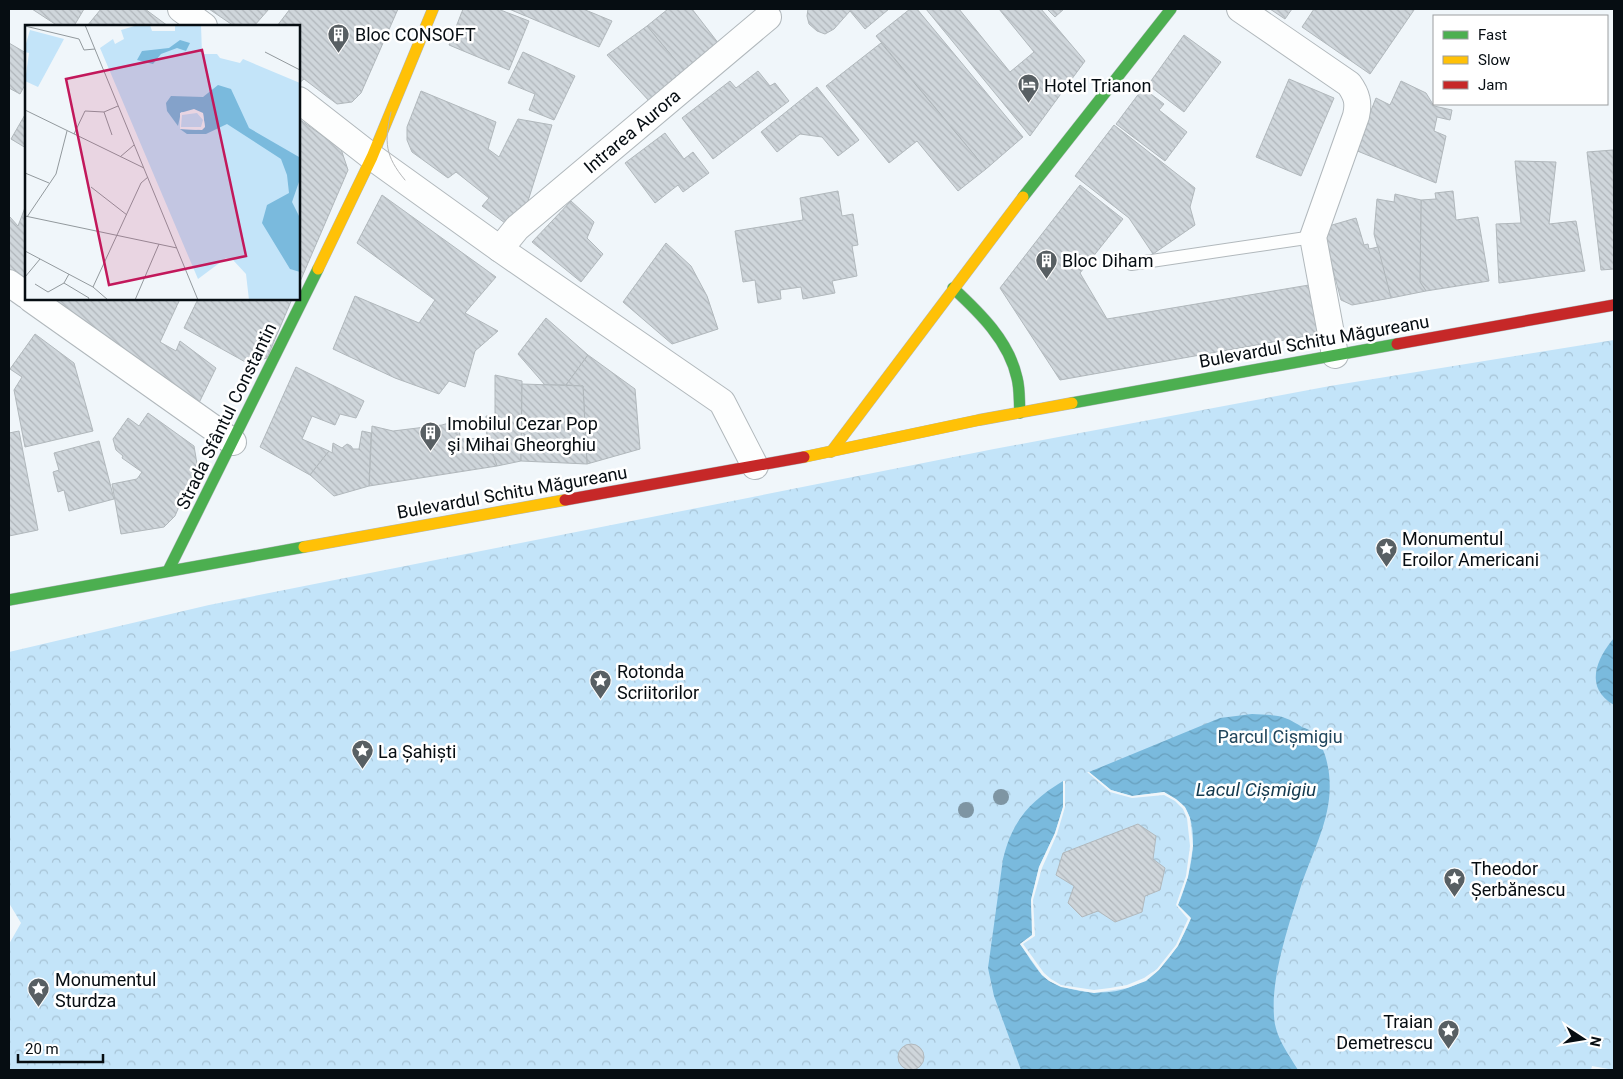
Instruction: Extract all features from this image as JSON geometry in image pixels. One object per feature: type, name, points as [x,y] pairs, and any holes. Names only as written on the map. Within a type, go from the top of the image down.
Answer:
[{"type":"main road","name":"Strada Sfântul Constantin","points":[[168,571],[234,442],[372,157],[433,9]]},
{"type":"main road","points":[[831,452],[1032,185],[1171,9]]},
{"type":"main road","points":[[953,288],[981,315],[1000,338],[1011,359],[1017,378],[1020,413]]},
{"type":"main road","name":"Bulevardul Schitu Măgureanu","points":[[9,600],[755,466],[1020,413],[1614,305]]},
{"type":"street","points":[[181,9],[203,25]]},
{"type":"street","points":[[1240,9],[1349,84],[1356,94],[1358,106],[1356,116],[1314,237],[1335,355]]},
{"type":"street","name":"Intrarea Aurora","points":[[500,249],[517,228],[768,17]]},
{"type":"street","points":[[300,101],[372,157],[500,249],[722,402],[755,466]]},
{"type":"street","points":[[9,283],[25,294]]},
{"type":"street","points":[[32,300],[234,442]]},
{"type":"lane","points":[[1131,264],[1314,237]]},
{"type":"green space","name":"Parcul Cișmigiu","points":[[1614,340],[1614,1070],[1592,1066],[1591,1070],[9,1070],[9,944],[21,923],[9,903],[9,652],[209,605],[994,449],[1330,386]]},
{"type":"water","points":[[1614,638],[1614,705],[1599,690],[1596,682],[1596,673],[1602,655]]},
{"type":"water","name":"Lacul Cișmigiu","points":[[1252,714],[1281,717],[1311,731],[1317,737],[1325,755],[1329,773],[1330,790],[1324,822],[1291,917],[1275,984],[1275,1024],[1283,1044],[1298,1070],[1021,1070],[994,996],[988,968],[1003,859],[1017,823],[1032,804],[1063,781],[1063,807],[1055,833],[1039,867],[1031,900],[1033,935],[1020,944],[1036,968],[1055,984],[1080,991],[1101,992],[1119,990],[1135,985],[1150,977],[1173,952],[1191,918],[1178,905],[1186,883],[1192,857],[1193,831],[1184,806],[1164,792],[1132,796],[1111,790],[1089,772],[1220,718]]},
{"type":"pier","points":[[1087,772],[1111,790],[1132,796],[1164,792],[1176,799],[1185,807],[1190,818],[1193,846],[1188,877],[1178,905],[1191,918],[1178,946],[1159,970],[1146,981],[1127,988],[1094,993],[1061,987],[1049,981],[1042,975],[1020,944],[1032,935],[1031,900],[1039,867],[1055,833],[1063,807],[1063,781],[1065,781],[1065,807],[1057,834],[1042,868],[1033,900],[1035,936],[1023,944],[1044,973],[1061,985],[1094,990],[1110,988],[1127,985],[1144,978],[1157,969],[1176,945],[1188,919],[1176,905],[1186,876],[1190,846],[1187,818],[1183,809],[1175,801],[1164,795],[1132,798],[1110,792]]},
{"type":"building","points":[[32,9],[84,9],[75,25],[56,25]]},
{"type":"building","points":[[101,9],[145,9],[167,25],[88,25]]},
{"type":"building","points":[[209,9],[269,9],[255,25],[233,25]]},
{"type":"building","name":"Bloc CONSOFT","points":[[290,9],[398,9],[361,93],[352,102],[337,104],[304,79],[300,82],[300,25],[278,25]]},
{"type":"building","points":[[463,9],[498,9],[529,21],[509,70],[449,45]]},
{"type":"building","points":[[509,9],[583,9],[612,21],[599,47]]},
{"type":"building","points":[[668,9],[692,9],[719,44],[686,73],[647,26]]},
{"type":"building","points":[[808,9],[889,9],[865,29],[850,11],[834,29],[825,34],[817,31],[809,24]]},
{"type":"building","points":[[910,9],[917,9],[1023,137],[986,169],[876,36]]},
{"type":"building","name":"Hotel Trianon","points":[[926,9],[959,9],[1010,72],[1034,52],[999,9],[1041,9],[1085,61],[1030,136]]},
{"type":"building","points":[[1047,9],[1064,9],[1055,17]]},
{"type":"building","points":[[1270,9],[1292,9],[1285,19]]},
{"type":"building","points":[[1314,9],[1414,10],[1370,74],[1302,27]]},
{"type":"building","points":[[647,26],[686,73],[650,102],[607,55]]},
{"type":"building","points":[[1184,35],[1221,62],[1184,112],[1148,85]]},
{"type":"building","points":[[9,43],[25,52],[25,85],[20,94],[9,88]]},
{"type":"building","points":[[881,43],[986,169],[958,191],[917,141],[889,163],[826,86]]},
{"type":"building","points":[[523,52],[575,76],[554,120],[529,110],[535,94],[508,83]]},
{"type":"building","points":[[758,71],[770,86],[775,83],[789,101],[713,159],[682,118],[730,81],[736,88]]},
{"type":"building","points":[[1289,79],[1334,98],[1301,176],[1256,157]]},
{"type":"building","points":[[1401,81],[1426,93],[1434,106],[1452,110],[1450,120],[1437,117],[1434,131],[1446,136],[1436,183],[1355,150],[1376,98],[1390,105]]},
{"type":"building","points":[[817,87],[859,140],[838,156],[822,137],[800,134],[777,152],[761,132]]},
{"type":"building","points":[[1143,88],[1164,104],[1159,110],[1187,132],[1165,161],[1116,124]]},
{"type":"building","points":[[421,91],[496,122],[488,149],[499,157],[518,119],[552,125],[528,201],[509,226],[482,206],[489,198],[456,172],[448,178],[412,152],[407,140],[407,127]]},
{"type":"building","points":[[25,115],[25,147],[11,139]]},
{"type":"building","points":[[300,120],[341,149],[348,170],[300,282]]},
{"type":"building","points":[[1114,125],[1195,188],[1190,207],[1195,225],[1153,254],[1129,218],[1075,176]]},
{"type":"building","points":[[665,133],[684,159],[693,152],[709,173],[683,192],[678,185],[655,203],[625,163]]},
{"type":"building","points":[[1613,150],[1614,269],[1601,270],[1587,152]]},
{"type":"building","points":[[1515,161],[1556,162],[1549,224],[1576,221],[1585,271],[1499,283],[1496,224],[1521,223]]},
{"type":"building","name":"Bloc Diham","points":[[1080,185],[1123,219],[1080,273],[1107,319],[1309,285],[1318,334],[1060,380],[1000,288]]},
{"type":"building","points":[[838,191],[842,216],[853,214],[858,245],[852,246],[857,276],[832,281],[835,293],[803,299],[801,287],[780,290],[781,299],[758,303],[755,280],[743,282],[735,231],[803,220],[800,198]]},
{"type":"building","points":[[1453,191],[1456,220],[1478,217],[1489,281],[1426,291],[1420,282],[1421,200],[1436,199],[1435,193]]},
{"type":"building","points":[[1395,194],[1421,200],[1420,282],[1426,291],[1391,298],[1374,234],[1377,199],[1394,202]]},
{"type":"building","points":[[382,195],[496,277],[465,313],[498,331],[475,351],[465,387],[449,381],[439,394],[395,378],[333,349],[355,296],[419,323],[435,300],[357,243]]},
{"type":"building","points":[[571,201],[594,222],[587,238],[603,254],[581,282],[532,242]]},
{"type":"building","points":[[25,208],[25,278],[22,283],[9,273],[10,217],[18,226]]},
{"type":"building","points":[[1356,218],[1364,245],[1368,244],[1369,249],[1378,247],[1391,298],[1352,305],[1341,300],[1322,228]]},
{"type":"building","points":[[666,243],[691,266],[707,296],[718,329],[672,344],[623,302]]},
{"type":"building","points":[[51,300],[180,300],[160,342],[176,351],[180,341],[216,368],[196,409]]},
{"type":"building","points":[[198,300],[292,300],[267,358],[249,364],[184,328]]},
{"type":"building","points":[[546,318],[588,355],[566,385],[545,385],[518,354]]},
{"type":"building","points":[[35,334],[74,363],[93,431],[25,447],[14,390],[22,377],[10,369]]},
{"type":"building","points":[[588,355],[635,389],[640,449],[587,464],[583,386],[566,385]]},
{"type":"building","points":[[296,367],[364,401],[356,418],[340,414],[335,425],[312,416],[302,439],[329,451],[310,475],[260,447]]},
{"type":"building","points":[[495,375],[522,381],[521,461],[497,466],[487,438],[486,416],[495,417]]},
{"type":"building","points":[[522,384],[583,386],[587,464],[521,461]]},
{"type":"building","points":[[148,413],[194,446],[197,464],[175,516],[164,527],[121,534],[112,484],[137,479],[142,472],[122,458],[123,456],[116,450],[113,439],[128,418],[139,426]]},
{"type":"building","name":"Imobilul Cezar Pop şi Mihai Gheorghiu","points":[[459,420],[460,439],[487,438],[497,466],[369,486],[372,426],[393,431],[442,425]]},
{"type":"building","points":[[19,431],[38,530],[9,536],[9,433]]},
{"type":"building","points":[[362,431],[371,433],[369,486],[334,496],[310,475],[329,451],[332,453],[333,443],[342,448],[347,444],[353,449],[359,449]]},
{"type":"building","points":[[99,441],[114,499],[69,511],[64,490],[58,492],[53,472],[59,470],[54,453]]},
{"type":"building","points":[[1138,824],[1156,836],[1153,859],[1165,868],[1160,890],[1145,896],[1142,912],[1115,922],[1098,911],[1082,917],[1068,903],[1074,886],[1056,875],[1063,853]]},
{"type":"building","points":[[911,1044],[920,1048],[924,1057],[920,1066],[911,1070],[902,1066],[898,1057],[902,1048]]},
{"type":"tram line","points":[[391,112],[387,132],[388,148],[393,163],[405,180]]},
{"type":"traffic: fast","points":[[1023,197],[1171,9]]},
{"type":"traffic: fast","points":[[168,571],[318,269]]},
{"type":"traffic: fast","points":[[953,288],[992,328],[1007,352],[1018,382],[1020,413]]},
{"type":"traffic: fast","points":[[1072,403],[1397,344]]},
{"type":"traffic: fast","points":[[9,600],[304,547]]},
{"type":"traffic: slow","points":[[318,269],[372,157],[433,9]]},
{"type":"traffic: slow","points":[[831,452],[1023,197]]},
{"type":"traffic: slow","points":[[804,457],[979,420],[1072,403]]},
{"type":"traffic: slow","points":[[304,547],[565,500]]},
{"type":"traffic: jam","points":[[1397,344],[1614,305]]},
{"type":"traffic: jam","points":[[565,500],[804,457]]},
{"type":"place","name":"Bloc CONSOFT","points":[[339,53]]},
{"type":"place","name":"Hotel Trianon","points":[[1028,104]]},
{"type":"place","name":"Bloc Diham","points":[[1046,279]]},
{"type":"place","name":"Imobilul Cezar Pop şi Mihai Gheorghiu","points":[[431,452]]},
{"type":"place","name":"Monumentul Eroilor Americani","points":[[1386,567]]},
{"type":"place","name":"Rotonda Scriitorilor","points":[[601,700]]},
{"type":"place","name":"La Șahiști","points":[[362,770]]},
{"type":"place","name":"Theodor Șerbănescu","points":[[1455,897]]},
{"type":"place","name":"Monumentul Sturdza","points":[[39,1008]]},
{"type":"place","name":"Traian Demetrescu","points":[[1449,1050]]}]
